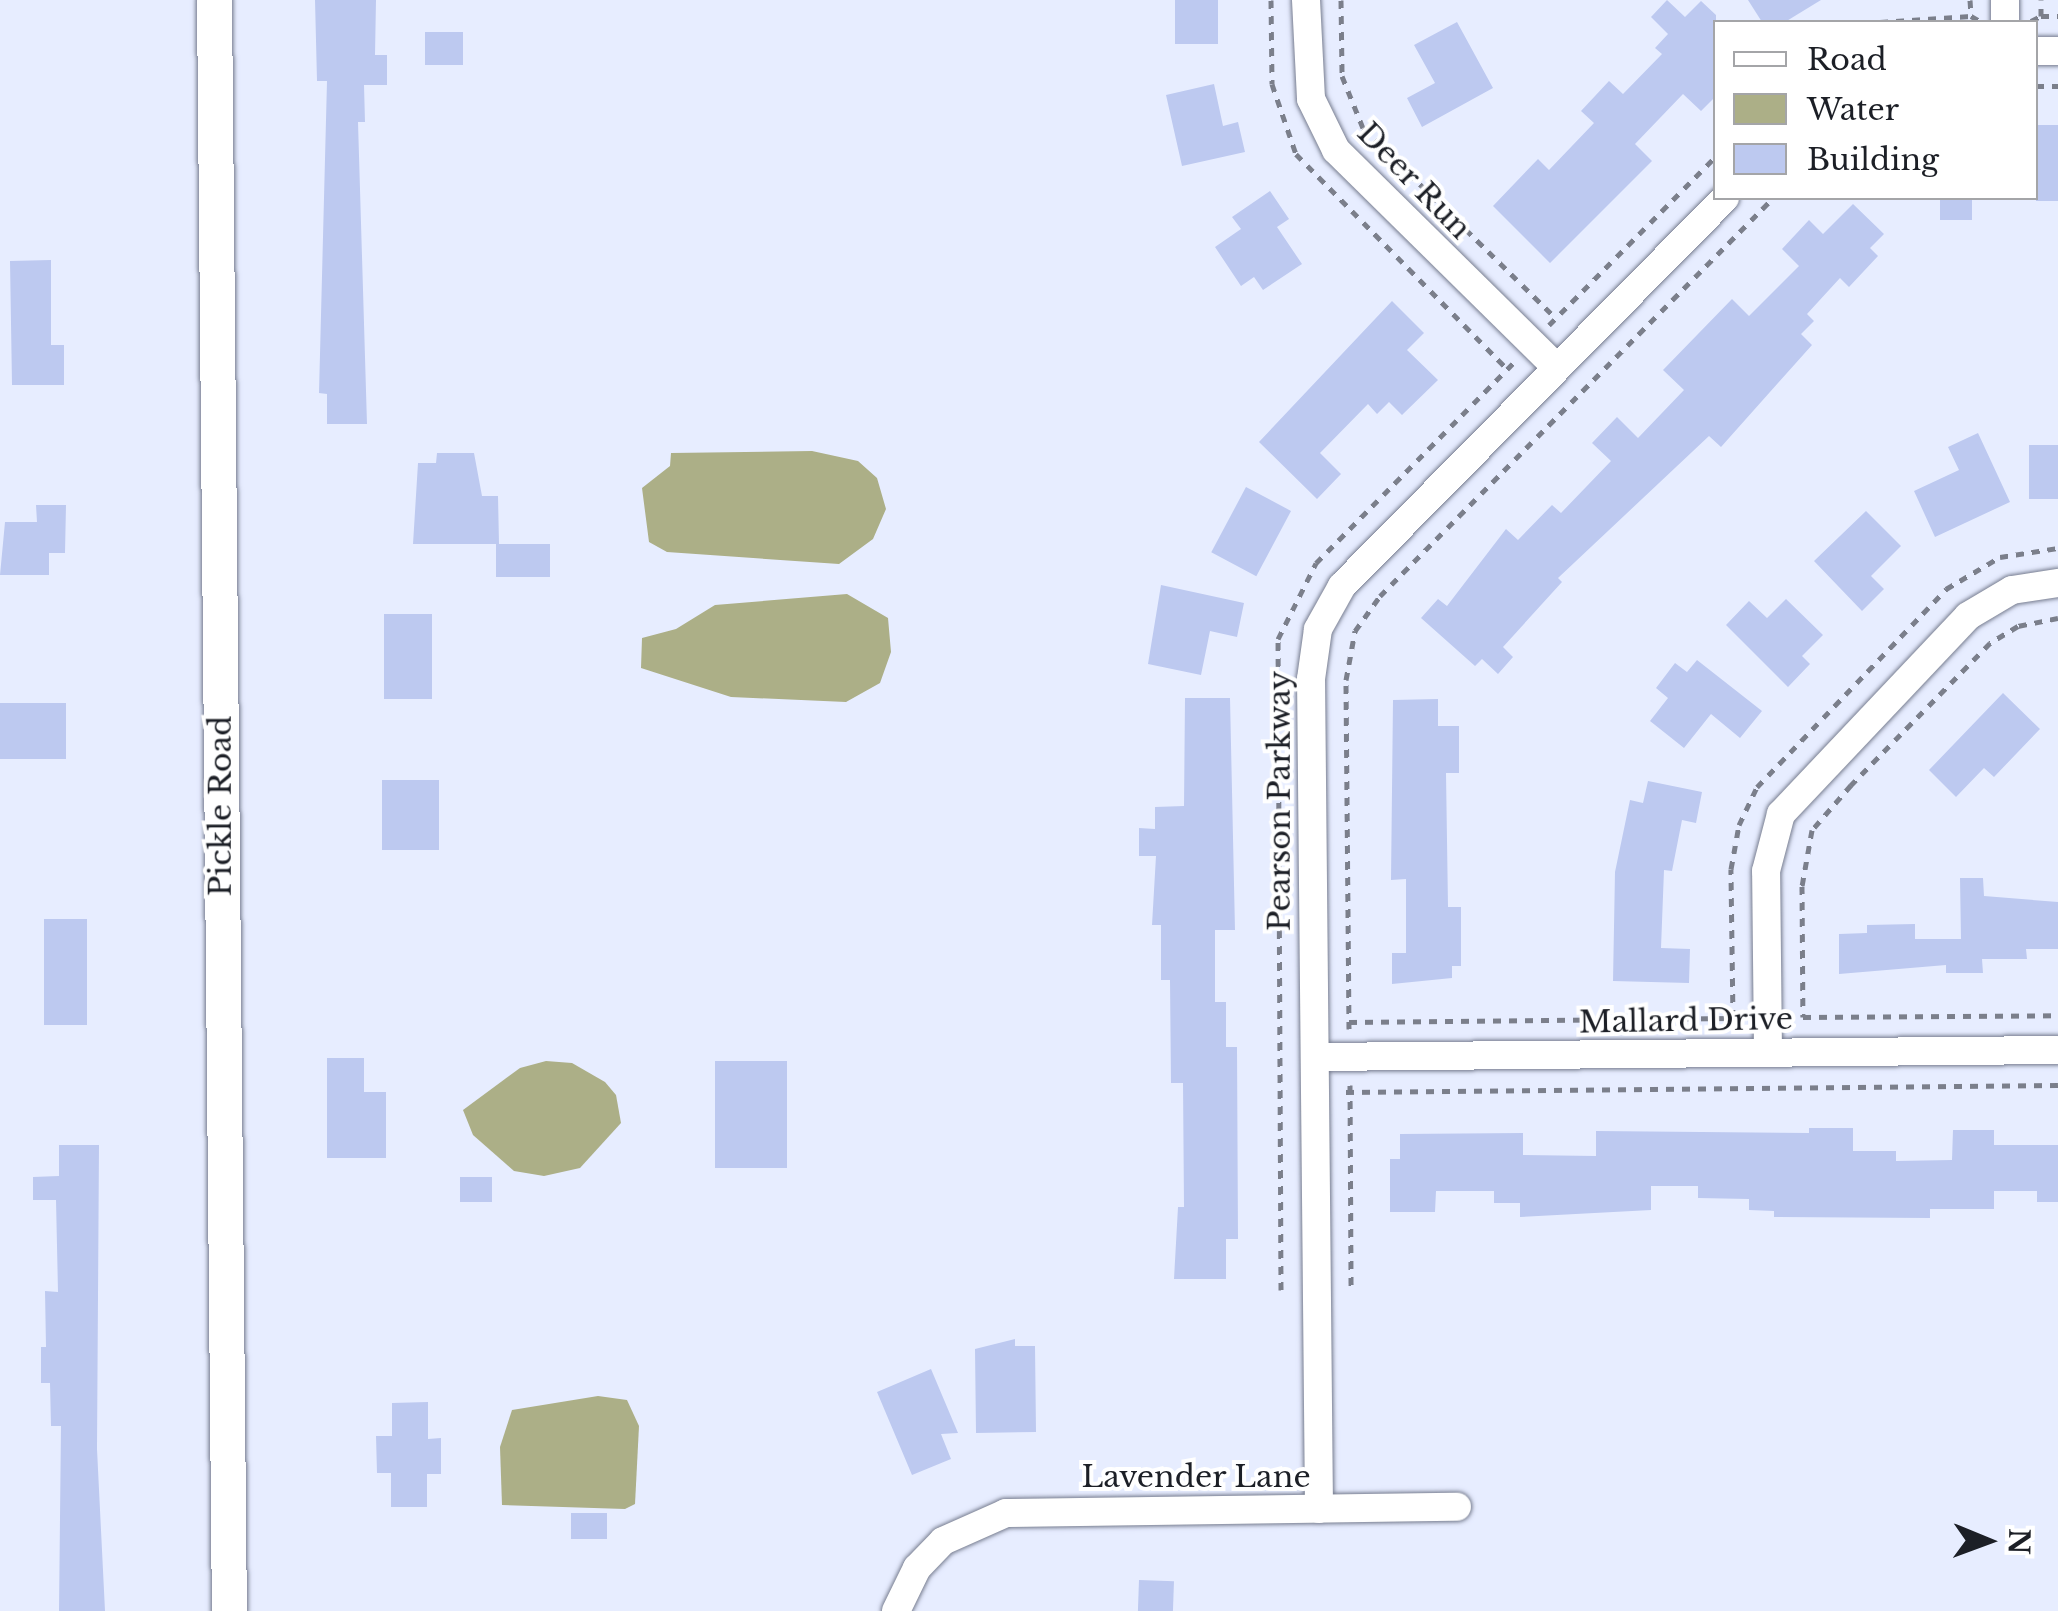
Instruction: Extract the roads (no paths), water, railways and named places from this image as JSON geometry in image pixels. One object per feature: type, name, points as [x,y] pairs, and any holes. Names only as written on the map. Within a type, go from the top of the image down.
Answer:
[{"type":"street","name":"Pickle Road","points":[[214,0],[229,1611]]},
{"type":"street","name":"Deer Run","points":[[1306,0],[1308,80],[1326,136],[1556,368]]},
{"type":"street","name":"Pearson Parkway","points":[[1319,1509],[1311,680],[1318,630],[1342,586],[1722,200]]},
{"type":"street","points":[[1768,1053],[1766,871],[1781,814],[1968,616],[2003,594],[2058,583]]},
{"type":"street","name":"Mallard Drive","points":[[1314,1057],[2058,1050]]},
{"type":"street","name":"Lavender Lane","points":[[896,1611],[917,1568],[943,1540],[1006,1512],[1457,1507]]},
{"type":"water","points":[[812,451],[858,461],[877,478],[886,509],[873,539],[839,564],[667,552],[649,542],[642,488],[670,466],[671,453]]},
{"type":"water","points":[[847,594],[888,618],[891,652],[880,683],[846,702],[731,697],[641,668],[642,638],[676,629],[715,605]]},
{"type":"water","points":[[546,1061],[572,1063],[605,1082],[616,1095],[621,1123],[580,1168],[544,1176],[514,1171],[473,1135],[463,1110],[520,1068]]},
{"type":"water","points":[[598,1396],[627,1400],[639,1426],[635,1504],[625,1509],[502,1505],[500,1447],[512,1410]]}]
